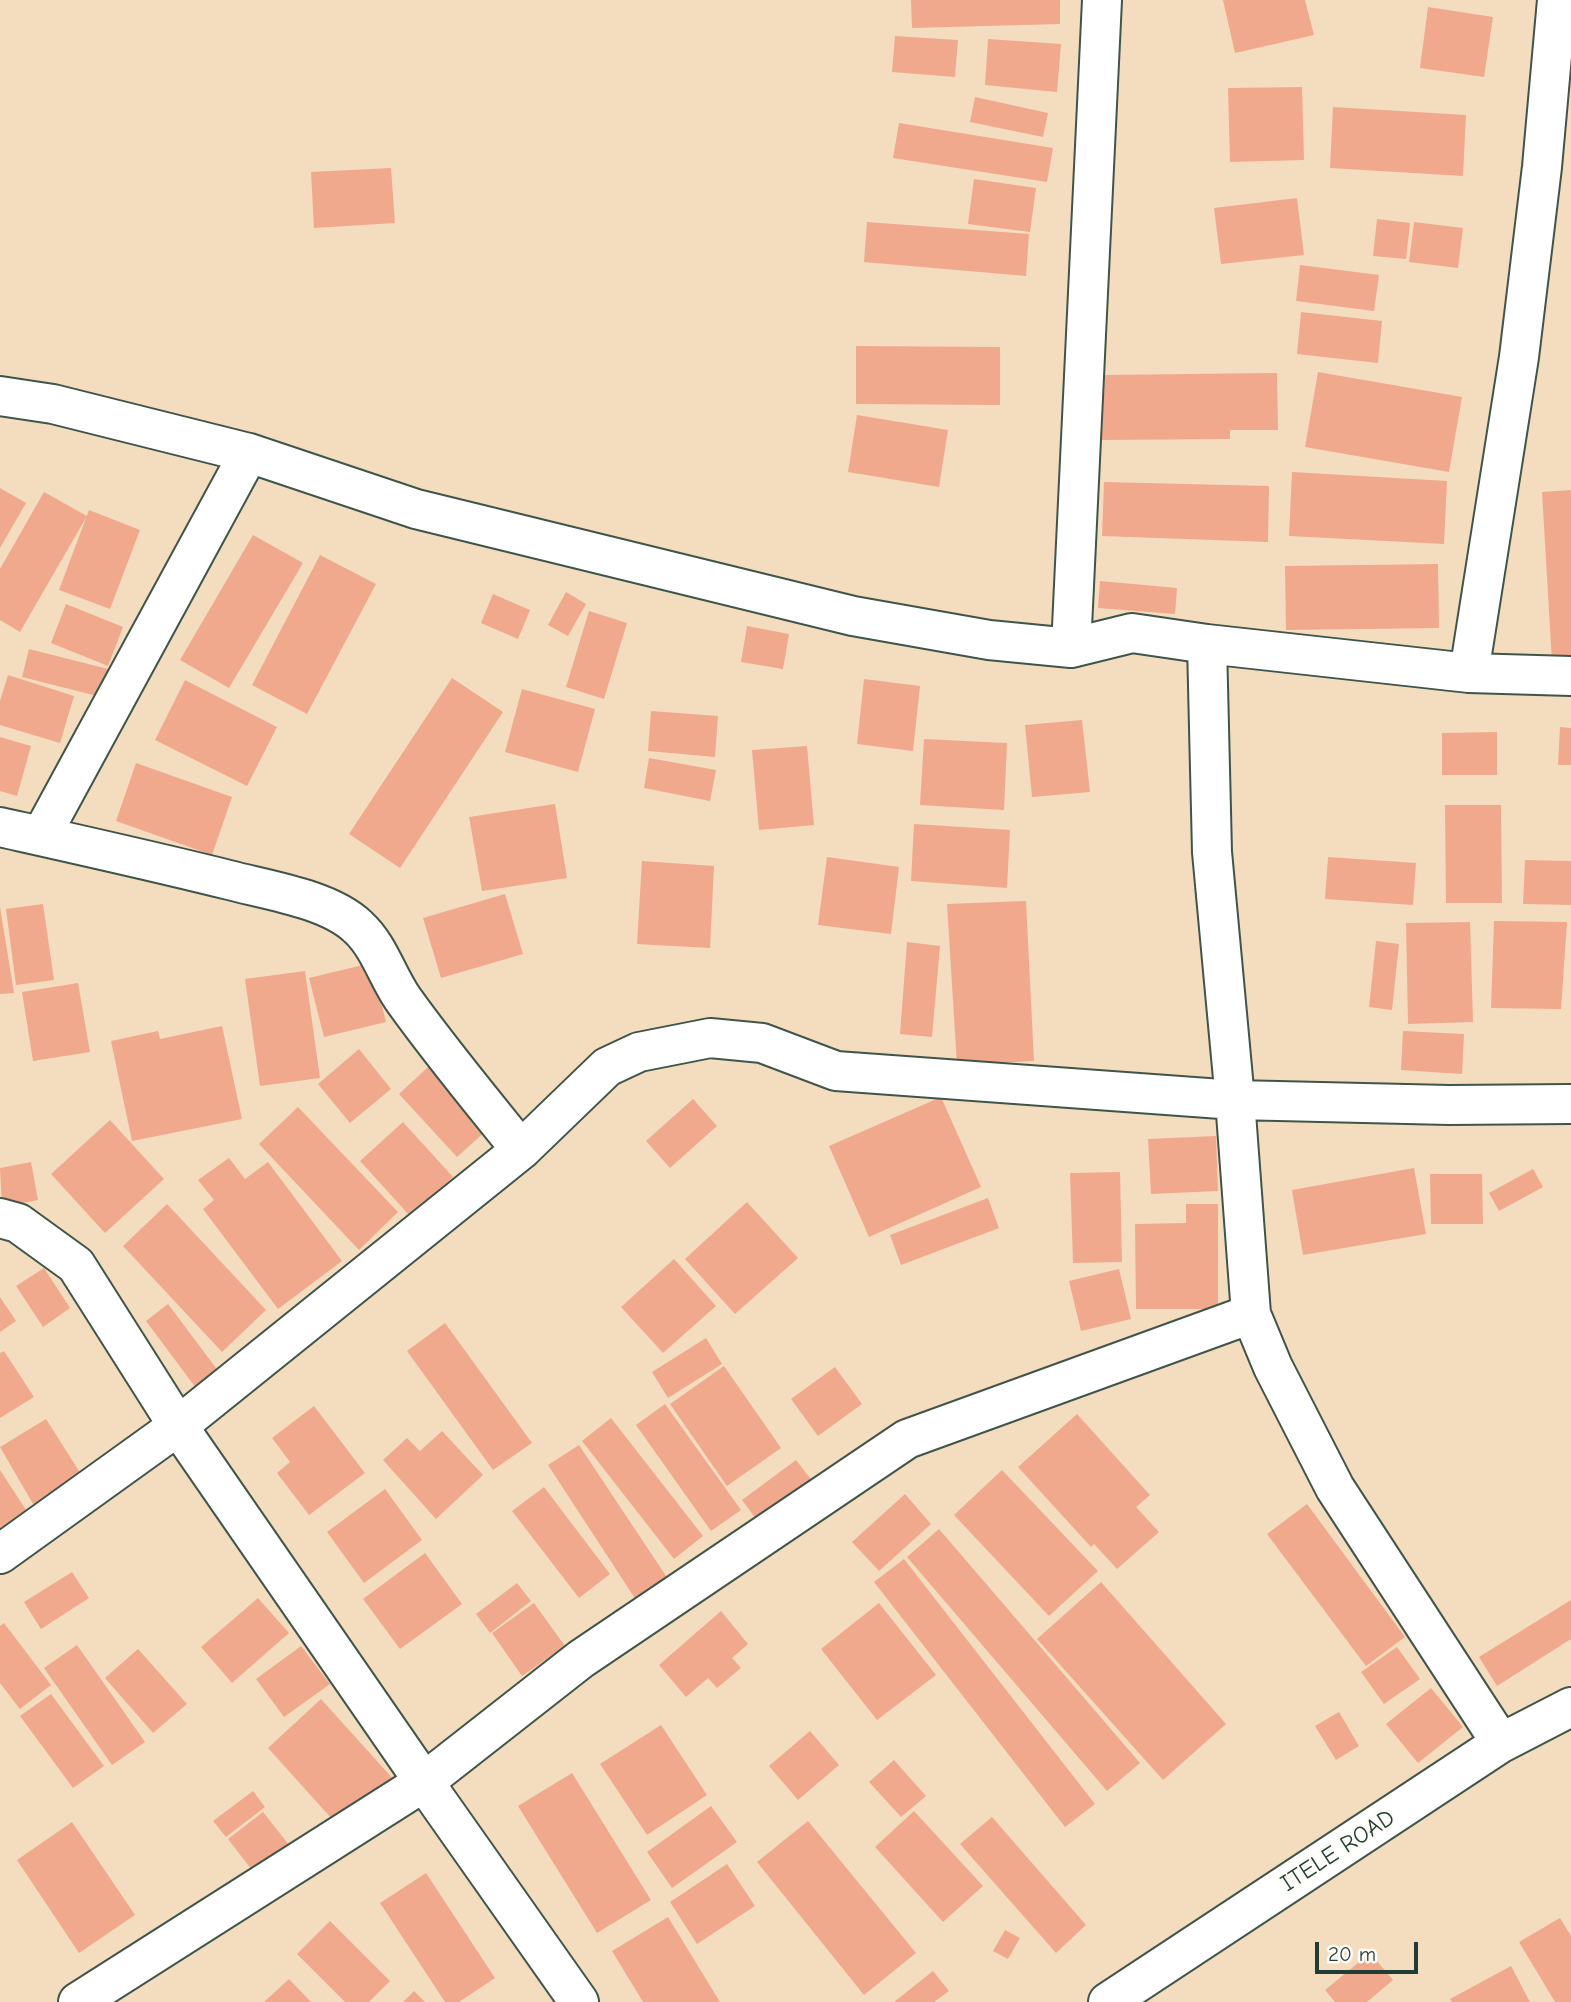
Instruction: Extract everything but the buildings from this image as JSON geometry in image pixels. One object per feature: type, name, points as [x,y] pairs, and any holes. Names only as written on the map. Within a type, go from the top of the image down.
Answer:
[{"type":"street","points":[[1072,648],[1102,0]]},
{"type":"street","points":[[1469,673],[1519,357],[1542,167],[1557,0]]},
{"type":"street","points":[[0,396],[54,404],[249,453],[416,509],[853,617],[989,640],[1072,648],[1132,634],[1469,673],[1571,676]]},
{"type":"street","points":[[41,836],[249,453]]},
{"type":"street","points":[[1207,644],[1212,852],[1251,1314],[1273,1367],[1335,1488],[1502,1743]]},
{"type":"street","points":[[0,827],[276,892],[338,912],[358,927],[430,1035],[521,1150]]},
{"type":"street","points":[[0,1554],[178,1426],[521,1150],[607,1067],[639,1052],[710,1038],[762,1043],[836,1071],[1235,1100],[1449,1105],[1571,1104]]},
{"type":"street","points":[[0,1218],[18,1223],[76,1265],[178,1426],[579,2002]]},
{"type":"street","points":[[78,2002],[424,1782],[580,1659],[907,1439],[1251,1314]]},
{"type":"street","name":"ITELE ROAD","points":[[1108,2002],[1502,1743],[1571,1707]]}]
